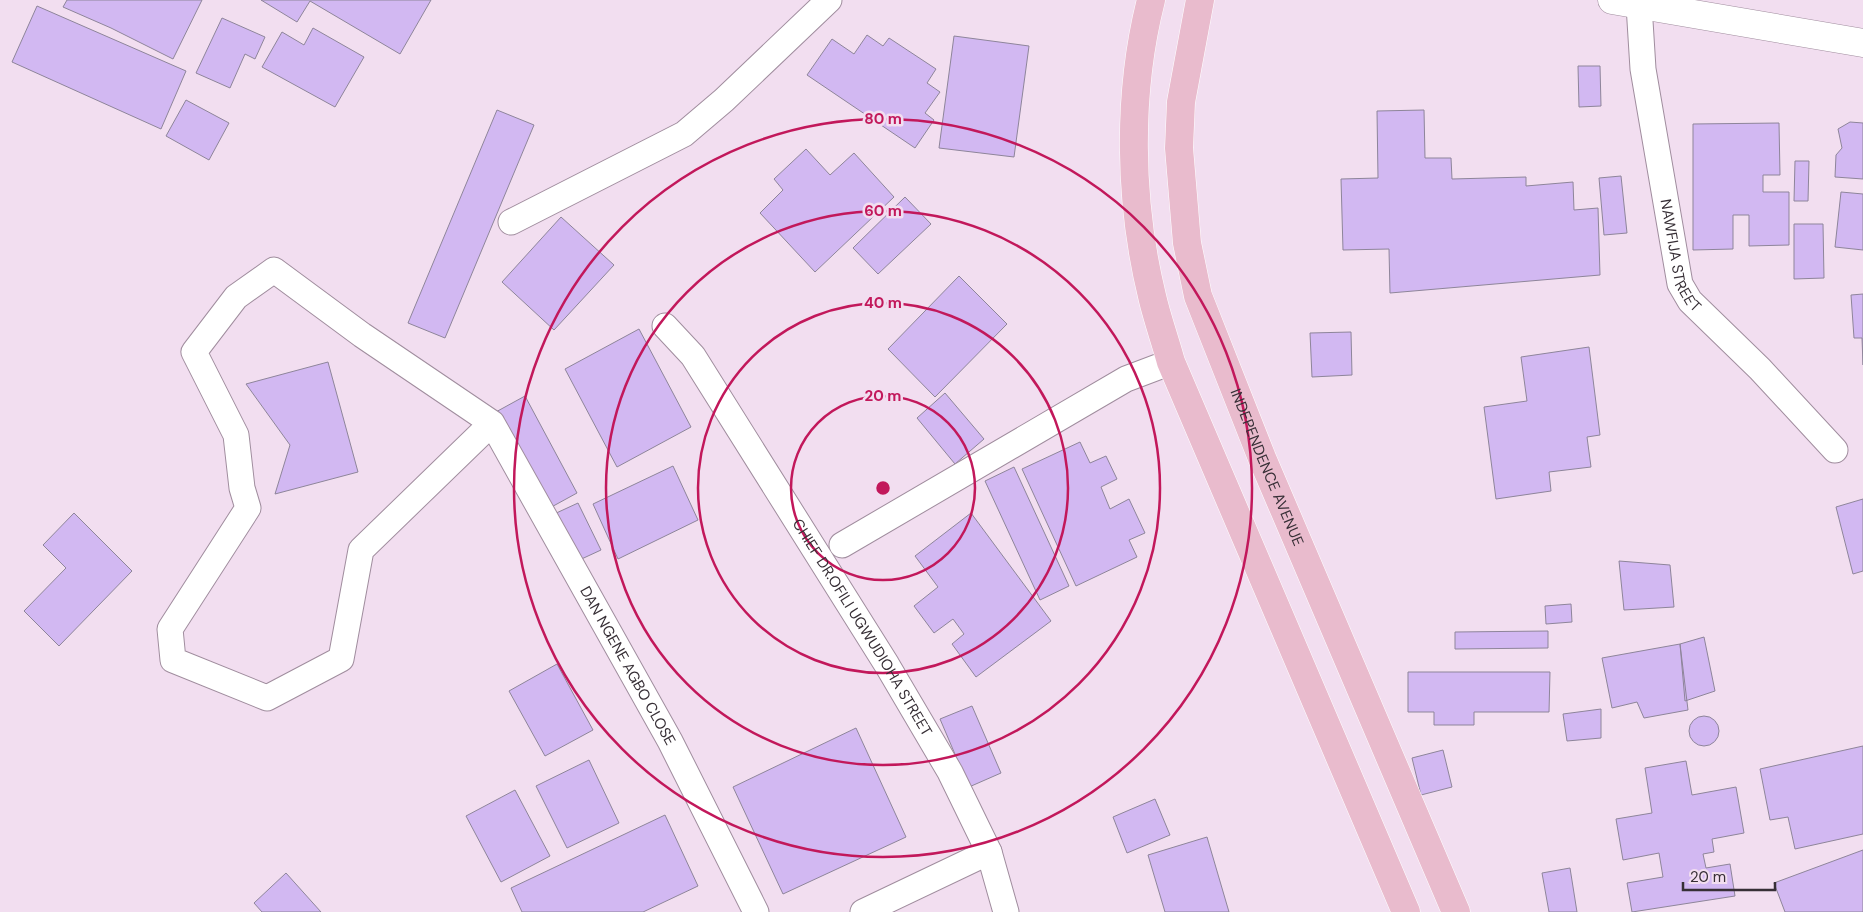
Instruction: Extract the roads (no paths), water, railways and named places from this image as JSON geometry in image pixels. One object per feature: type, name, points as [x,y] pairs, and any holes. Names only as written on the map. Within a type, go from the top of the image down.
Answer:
[{"type":"main road","points":[[1151,0],[1139,65],[1136,191],[1152,296],[1171,362],[1406,912]]},
{"type":"main road","name":"INDEPENDENCE AVENUE","points":[[1200,0],[1181,102],[1179,148],[1187,243],[1198,296],[1262,458],[1456,912]]},
{"type":"street","points":[[511,222],[684,134],[724,100],[829,0]]},
{"type":"street","points":[[1612,0],[1863,43]]},
{"type":"street","name":"NAWFIJA STREET","points":[[1638,5],[1643,69],[1683,290],[1690,301],[1760,369],[1835,450]]},
{"type":"street","points":[[274,270],[362,335],[492,423],[361,550],[341,660],[266,698],[173,660],[170,629],[248,508],[242,488],[236,435],[194,352],[236,297],[274,270]]},
{"type":"street","name":"CHIEF DR.OFILI UGWUDIOHA STREET","points":[[665,326],[693,356],[887,665],[950,772],[989,852],[1006,912]]},
{"type":"street","points":[[842,545],[1126,379],[1171,362]]},
{"type":"street","name":"DAN NGENE AGBO CLOSE","points":[[492,423],[670,741],[756,912]]},
{"type":"street","points":[[863,912],[989,852]]}]
